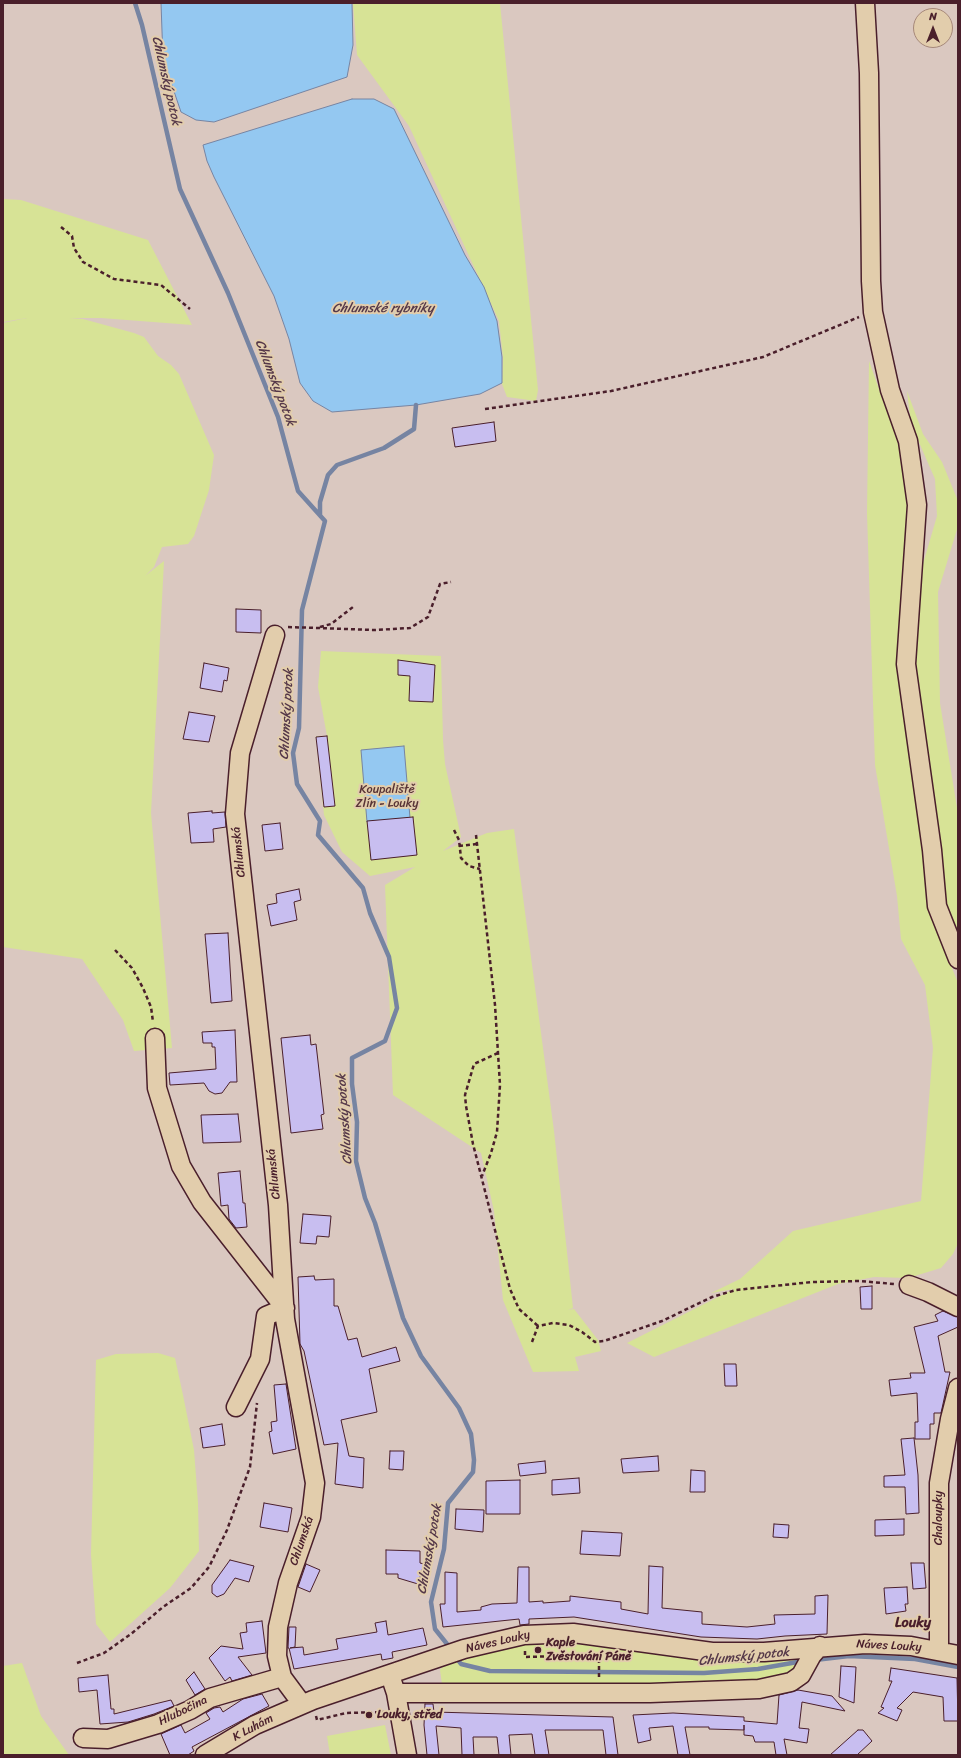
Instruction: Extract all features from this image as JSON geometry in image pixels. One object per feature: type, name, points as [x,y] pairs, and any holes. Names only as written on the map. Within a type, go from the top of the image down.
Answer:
[{"type":"street","points":[[865,3],[869,73],[871,281],[873,312],[890,390],[908,441],[917,505],[906,664],[932,850],[937,906],[958,960]]},
{"type":"street","name":"Chlumská","points":[[275,635],[240,753],[235,814],[278,1205],[289,1347],[315,1483],[311,1517],[288,1583],[278,1627],[277,1656],[282,1677],[306,1711]]},
{"type":"street","points":[[156,1038],[157,1088],[181,1166],[202,1202],[285,1308],[266,1316],[260,1359],[236,1407]]},
{"type":"street","points":[[909,1285],[928,1292],[958,1307]]},
{"type":"street","name":"Chaloupky","points":[[938,1650],[939,1483],[950,1419],[958,1388]]},
{"type":"street","name":"Náves Louky","points":[[306,1711],[390,1675],[443,1658],[464,1649],[524,1635],[573,1633],[712,1652],[764,1652],[813,1656],[865,1644],[911,1646],[958,1654]]},
{"type":"street","points":[[396,1693],[643,1693],[759,1689],[791,1682],[801,1675],[813,1656]]},
{"type":"street","points":[[390,1675],[396,1693],[407,1755]]},
{"type":"street","name":"Hlubočina","points":[[83,1738],[108,1739],[158,1724],[190,1710],[210,1698],[282,1677]]},
{"type":"street","name":"K Luhám","points":[[205,1755],[255,1726],[306,1711]]},
{"type":"path","points":[[62,227],[72,236],[74,248],[83,262],[114,279],[161,285],[190,309]]},
{"type":"path","points":[[484,409],[611,391],[763,357],[873,312]]},
{"type":"path","points":[[296,628],[375,630],[410,628],[428,617],[440,584],[451,582]]},
{"type":"path","points":[[318,628],[331,624],[353,607]]},
{"type":"path","points":[[454,830],[459,840],[461,858],[470,866],[480,869]]},
{"type":"path","points":[[476,835],[495,1005],[500,1085],[497,1132],[482,1176]]},
{"type":"path","points":[[459,846],[477,844]]},
{"type":"path","points":[[115,950],[132,968],[143,988],[151,1007],[156,1038]]},
{"type":"path","points":[[498,1053],[474,1064],[465,1095],[473,1144],[510,1289],[519,1309],[538,1326]]},
{"type":"path","points":[[538,1326],[553,1322],[569,1325],[582,1332],[595,1342],[604,1341],[662,1320],[712,1297],[736,1290],[812,1282],[860,1281],[909,1285]]},
{"type":"path","points":[[532,1342],[538,1326]]},
{"type":"path","points":[[77,1663],[104,1653],[131,1634],[163,1606],[191,1588],[209,1567],[227,1530],[250,1468],[257,1400]]},
{"type":"path","points":[[524,1635],[525,1658],[599,1655],[599,1679]]},
{"type":"path","points":[[306,1711],[316,1716],[316,1720],[346,1713],[386,1712],[389,1716]]},
{"type":"green space","points":[[353,3],[500,3],[538,390],[536,401],[507,397],[502,384],[503,358],[499,321],[409,126],[357,55]]},
{"type":"green space","points":[[3,199],[21,200],[148,240],[192,325],[101,318],[69,318],[83,319],[144,337],[158,356],[171,365],[179,374],[214,455],[209,490],[194,536],[188,544],[162,547],[154,567],[145,576],[164,561],[151,813],[172,1048],[134,1051],[123,1020],[82,959],[3,947],[3,323],[27,318],[3,322]]},
{"type":"green space","points":[[869,361],[902,453],[910,525],[901,665],[924,851],[929,911],[958,983],[958,1243],[953,1254],[941,1268],[908,1278],[874,1277],[838,1284],[654,1357],[627,1343],[734,1289],[711,1293],[740,1279],[793,1231],[921,1201],[933,1048],[925,985],[901,939],[897,896],[875,765],[867,513]]},
{"type":"green space","points":[[907,391],[923,434],[942,462],[958,501],[958,526],[938,592],[940,703],[958,814],[958,937],[943,902],[913,665],[918,581],[937,516],[935,479],[911,424]]},
{"type":"green space","name":"Koupaliště Zlín - Louky","points":[[321,651],[441,656],[445,764],[461,837],[443,851],[487,833],[514,829],[554,1131],[573,1308],[568,1310],[574,1309],[598,1340],[601,1351],[575,1357],[579,1371],[533,1372],[503,1300],[494,1211],[481,1153],[393,1095],[385,885],[415,867],[370,876],[342,852],[324,815],[316,736],[327,736],[318,687]]},
{"type":"green space","points":[[158,1353],[175,1358],[183,1395],[194,1450],[198,1503],[199,1551],[170,1588],[110,1642],[96,1624],[91,1554],[96,1360],[116,1354]]},
{"type":"green space","points":[[557,1642],[687,1656],[800,1658],[800,1669],[754,1684],[707,1686],[442,1684],[440,1670],[445,1664],[469,1655],[512,1645]]},
{"type":"green space","points":[[22,1663],[41,1716],[69,1755],[3,1755],[3,1666]]},
{"type":"green space","points":[[385,1725],[391,1755],[330,1755],[327,1736]]},
{"type":"water","points":[[161,3],[352,3],[353,45],[347,77],[214,122],[196,120],[181,112],[163,59]]},
{"type":"water","name":"Chlumské rybníky","points":[[352,99],[374,99],[394,109],[465,255],[484,287],[497,321],[502,357],[502,383],[480,394],[416,405],[332,412],[313,401],[300,383],[289,339],[274,296],[214,177],[207,161],[203,145]]},
{"type":"water","points":[[404,746],[410,818],[367,822],[361,750]]},
{"type":"building","points":[[494,422],[496,441],[455,447],[452,428]]},
{"type":"building","points":[[236,609],[261,610],[261,633],[236,632]]},
{"type":"building","points":[[398,660],[435,665],[433,702],[409,701],[410,676],[398,675]]},
{"type":"building","points":[[204,663],[229,668],[227,681],[224,680],[222,692],[200,688]]},
{"type":"building","points":[[189,712],[215,716],[209,742],[183,739]]},
{"type":"building","points":[[327,736],[335,806],[324,807],[316,737]]},
{"type":"building","points":[[212,811],[212,813],[225,812],[226,827],[213,829],[214,842],[191,843],[188,813]]},
{"type":"building","points":[[413,817],[417,855],[371,860],[367,821]]},
{"type":"building","points":[[280,823],[283,849],[265,851],[262,825]]},
{"type":"building","points":[[299,889],[301,900],[294,902],[297,920],[271,926],[267,905],[277,903],[276,894]]},
{"type":"building","points":[[228,933],[232,1001],[211,1003],[205,934]]},
{"type":"building","points":[[235,1030],[237,1082],[230,1082],[222,1093],[215,1094],[209,1091],[204,1083],[170,1085],[169,1073],[216,1069],[215,1047],[212,1047],[212,1043],[203,1043],[202,1032]]},
{"type":"building","points":[[310,1035],[311,1045],[316,1044],[324,1114],[321,1115],[323,1129],[291,1133],[281,1038]]},
{"type":"building","points":[[238,1114],[241,1142],[203,1143],[201,1115]]},
{"type":"building","points":[[240,1171],[247,1227],[236,1228],[229,1219],[228,1205],[221,1206],[218,1173]]},
{"type":"building","points":[[303,1214],[331,1216],[329,1237],[317,1236],[316,1244],[300,1243]]},
{"type":"building","points":[[314,1276],[315,1280],[334,1279],[334,1306],[338,1306],[348,1340],[357,1338],[362,1357],[396,1347],[400,1361],[369,1369],[377,1412],[341,1420],[349,1456],[364,1458],[363,1488],[335,1484],[338,1443],[324,1445],[304,1351],[300,1344],[298,1277]]},
{"type":"building","points":[[872,1286],[872,1309],[861,1309],[860,1287]]},
{"type":"building","points":[[943,1311],[958,1317],[958,1327],[938,1336],[945,1372],[950,1372],[941,1413],[934,1413],[934,1424],[930,1424],[930,1439],[915,1439],[915,1422],[918,1422],[917,1393],[891,1396],[889,1380],[911,1378],[910,1373],[925,1373],[914,1327],[938,1321],[935,1315]]},
{"type":"building","points":[[724,1364],[736,1364],[737,1386],[725,1386]]},
{"type":"building","points":[[286,1384],[296,1449],[273,1454],[269,1432],[272,1431],[271,1422],[277,1421],[274,1385]]},
{"type":"building","points":[[222,1424],[225,1445],[203,1448],[200,1428]]},
{"type":"building","points":[[914,1438],[918,1475],[919,1513],[906,1514],[905,1487],[884,1487],[884,1476],[905,1475],[901,1439]]},
{"type":"building","points":[[390,1451],[404,1451],[403,1470],[389,1469]]},
{"type":"building","points":[[658,1456],[659,1471],[623,1473],[621,1459]]},
{"type":"building","points":[[545,1461],[546,1473],[520,1476],[518,1464]]},
{"type":"building","points":[[691,1470],[705,1471],[705,1492],[690,1492]]},
{"type":"building","points":[[579,1478],[580,1493],[552,1495],[552,1480]]},
{"type":"building","points":[[520,1480],[520,1514],[486,1514],[486,1481]]},
{"type":"building","points":[[264,1503],[292,1508],[288,1532],[260,1527]]},
{"type":"building","points":[[456,1509],[484,1510],[483,1532],[455,1529]]},
{"type":"building","points":[[904,1519],[904,1535],[875,1536],[875,1520]]},
{"type":"building","points":[[774,1524],[789,1525],[788,1538],[773,1537]]},
{"type":"building","points":[[582,1531],[622,1533],[620,1556],[580,1554]]},
{"type":"building","points":[[386,1550],[420,1551],[420,1563],[424,1564],[418,1584],[398,1578],[398,1574],[386,1574]]},
{"type":"building","points":[[230,1560],[254,1566],[249,1582],[235,1578],[224,1594],[217,1597],[212,1593],[212,1585]]},
{"type":"building","points":[[911,1563],[924,1563],[926,1588],[913,1589]]},
{"type":"building","points":[[306,1564],[320,1570],[310,1592],[298,1587]]},
{"type":"building","points":[[649,1566],[663,1567],[662,1608],[702,1612],[702,1624],[747,1627],[775,1624],[774,1615],[815,1614],[815,1596],[828,1595],[827,1634],[757,1639],[701,1637],[574,1617],[529,1619],[529,1624],[520,1625],[519,1619],[443,1627],[440,1604],[445,1604],[445,1572],[457,1573],[457,1612],[481,1610],[481,1607],[492,1604],[517,1603],[518,1567],[529,1567],[529,1602],[543,1601],[543,1603],[570,1601],[570,1596],[621,1602],[621,1609],[648,1614]]},
{"type":"building","points":[[907,1587],[908,1604],[905,1604],[906,1611],[886,1614],[884,1588]]},
{"type":"building","points":[[262,1621],[266,1653],[238,1657],[252,1675],[232,1681],[230,1677],[225,1681],[209,1658],[221,1646],[243,1649],[240,1633],[247,1632],[246,1623]]},
{"type":"building","points":[[386,1621],[388,1635],[423,1628],[427,1645],[392,1652],[393,1658],[382,1660],[381,1654],[294,1669],[288,1648],[289,1627],[296,1627],[295,1647],[290,1648],[303,1647],[304,1655],[338,1649],[336,1639],[377,1632],[375,1623]]},
{"type":"building","points":[[841,1666],[856,1667],[854,1703],[839,1697]]},
{"type":"building","points":[[891,1668],[957,1678],[958,1721],[944,1721],[943,1697],[913,1692],[897,1708],[902,1710],[897,1721],[878,1713],[884,1708],[881,1707],[892,1681],[889,1681]]},
{"type":"building","points":[[194,1672],[205,1689],[195,1695],[186,1680]]},
{"type":"building","points":[[108,1675],[111,1709],[114,1709],[114,1714],[171,1700],[174,1706],[128,1722],[100,1724],[97,1690],[79,1692],[78,1678]]},
{"type":"building","points":[[798,1690],[832,1696],[845,1711],[802,1702],[799,1728],[809,1729],[807,1743],[784,1739],[787,1755],[776,1755],[774,1742],[755,1742],[753,1736],[744,1735],[744,1730],[709,1729],[709,1727],[685,1727],[690,1755],[678,1755],[673,1726],[649,1728],[651,1740],[638,1743],[633,1715],[673,1713],[744,1717],[744,1721],[777,1724],[779,1695]]},
{"type":"building","points":[[262,1694],[269,1706],[192,1747],[194,1751],[188,1755],[170,1755],[161,1734],[181,1725],[185,1733],[210,1719],[206,1713],[214,1708],[220,1707],[223,1712],[243,1699]]},
{"type":"building","points":[[425,1704],[433,1704],[434,1712],[613,1717],[618,1755],[606,1755],[603,1730],[545,1730],[549,1755],[535,1755],[532,1734],[509,1735],[511,1755],[499,1755],[497,1737],[473,1737],[474,1755],[462,1755],[461,1728],[436,1726],[439,1755],[427,1755],[424,1725]]},
{"type":"building","points":[[858,1730],[863,1730],[872,1741],[857,1755],[830,1755]]},
{"type":"waterway","name":"Chlumský potok","points":[[135,3],[142,25],[180,189],[228,293],[278,417],[298,491],[325,521],[302,610],[299,728],[293,753],[297,784],[320,821],[318,835],[363,888],[370,913],[389,957],[397,1008],[385,1041],[352,1058],[352,1084],[357,1122],[356,1161],[365,1198],[375,1223],[403,1318],[421,1356],[459,1408],[471,1434],[474,1460],[473,1472],[448,1503],[444,1549],[431,1602],[435,1629],[451,1649]]},
{"type":"waterway","points":[[320,515],[320,502],[328,475],[337,465],[384,448],[414,429],[416,405]]},
{"type":"waterway","name":"Chlumský potok","points":[[455,1656],[461,1664],[490,1671],[704,1673],[758,1669],[803,1661]]},
{"type":"waterway","name":"Chlumský potok","points":[[815,1660],[849,1656],[915,1659],[958,1667]]},
{"type":"place","name":"Kaple Zvěstování Páně","points":[[538,1650]]},
{"type":"place","name":"Louky, střed","points":[[369,1715]]},
{"type":"district","name":"Louky","points":[[913,1623]]}]
